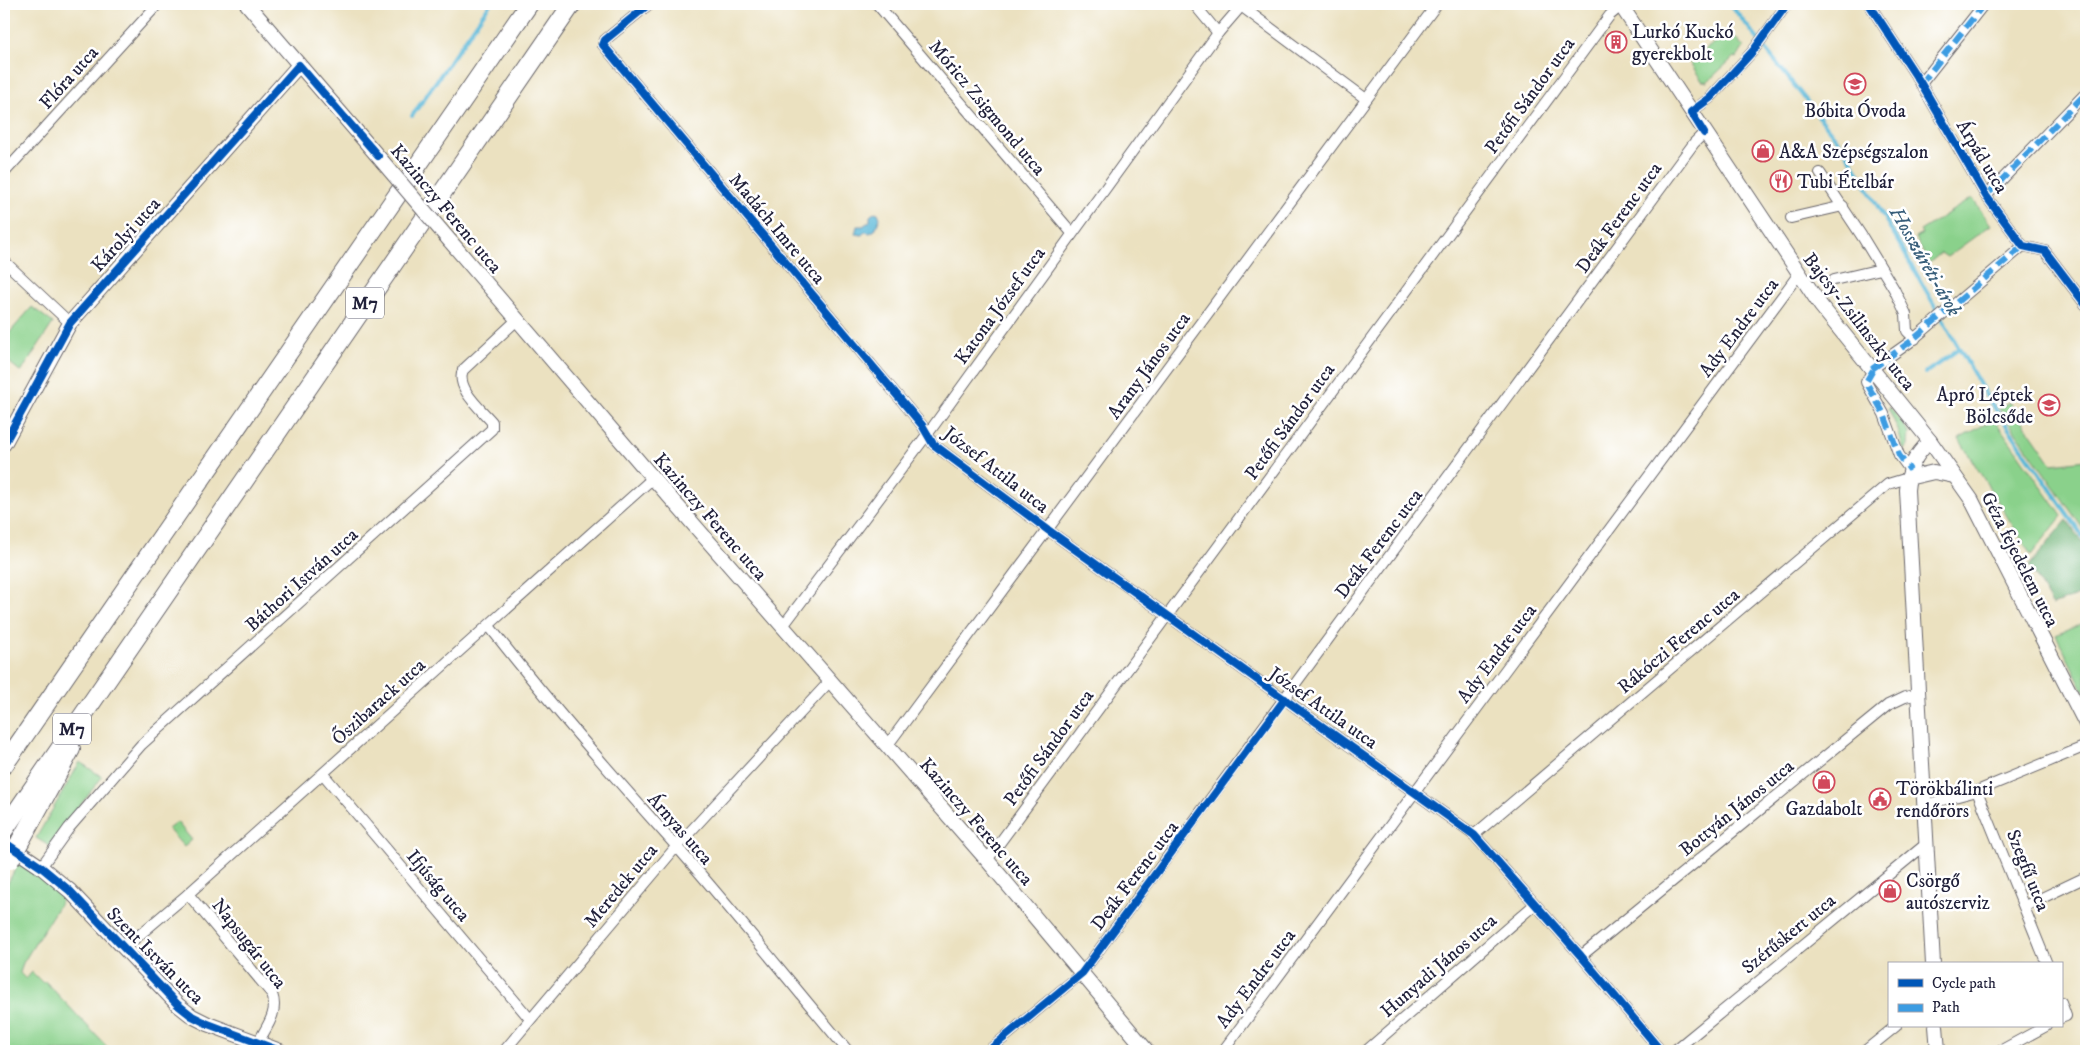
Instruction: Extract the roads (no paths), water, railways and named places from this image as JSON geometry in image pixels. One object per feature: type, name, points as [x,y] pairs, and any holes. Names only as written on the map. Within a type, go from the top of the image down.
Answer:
[{"type":"highway","name":"M7","points":[[4,765],[529,4]]},
{"type":"highway","name":"M7","points":[[4,829],[572,4]]},
{"type":"highway","points":[[13,854],[82,730],[147,634],[182,568]]},
{"type":"street","name":"Flóra utca","points":[[4,173],[158,4]]},
{"type":"street","name":"Kazinczy Ferenc utca","points":[[247,4],[653,478],[987,860],[1147,1051]]},
{"type":"street","name":"Madách Imre utca","points":[[649,4],[605,40],[603,45],[927,434]]},
{"type":"street","name":"Móricz Zsigmond utca","points":[[878,4],[1072,233]]},
{"type":"street","points":[[1194,4],[1218,33]]},
{"type":"street","name":"Arany János utca","points":[[887,746],[1437,4]]},
{"type":"street","points":[[1691,112],[1710,98],[1754,51],[1788,4]]},
{"type":"street","name":"Árpád utca","points":[[1869,4],[1921,84],[1986,196],[2023,246]]},
{"type":"street","points":[[1921,84],[1984,4]]},
{"type":"street","name":"Katona József utca","points":[[782,626],[927,434],[1218,33],[1242,5]]},
{"type":"street","points":[[1242,5],[1366,99]]},
{"type":"street","name":"Bajcsy-Zsilinszky utca","points":[[1620,5],[1798,275],[1930,441]]},
{"type":"street","name":"Petőfi Sándor utca","points":[[987,860],[1604,22],[1620,5]]},
{"type":"street","name":"Károlyi utca","points":[[4,444],[70,323],[299,65]]},
{"type":"street","points":[[1986,196],[2086,93]]},
{"type":"street","name":"Deák Ferenc utca","points":[[988,1051],[1082,973],[1694,143],[1704,133]]},
{"type":"street","points":[[1820,173],[1882,269],[1906,314],[1907,331],[1915,338]]},
{"type":"street","points":[[1791,218],[1843,206]]},
{"type":"street","points":[[1909,474],[1899,455],[1884,414],[1866,382],[1872,369],[1915,338],[2023,246],[2045,251],[2086,305]]},
{"type":"street","points":[[4,261],[70,323]]},
{"type":"street","points":[[1834,280],[1882,269]]},
{"type":"street","name":"Ady Endre utca","points":[[1222,1051],[1798,275]]},
{"type":"street","name":"Báthori István utca","points":[[41,867],[70,828],[141,745],[492,429],[492,422],[462,385],[460,376],[463,370],[517,320]]},
{"type":"street","name":"József Attila utca","points":[[927,434],[934,444],[1048,530],[1474,836],[1581,956],[1661,1051]]},
{"type":"street","points":[[1930,441],[1916,454],[1909,474],[1907,505],[1933,962]]},
{"type":"street","name":"Géza fejedelem utca","points":[[1930,441],[1971,500],[2086,724]]},
{"type":"street","points":[[1909,474],[1934,472],[1954,476]]},
{"type":"street","name":"Rákóczi Ferenc utca","points":[[1474,836],[1888,484],[1909,474]]},
{"type":"street","name":"Őszibarack utca","points":[[124,948],[188,894],[653,478]]},
{"type":"street","name":"Árnyas utca","points":[[489,626],[630,796],[676,847],[848,1051]]},
{"type":"street","name":"Meredek utca","points":[[504,1051],[676,847],[830,681]]},
{"type":"street","name":"Bottyán János utca","points":[[1581,956],[1888,705],[1905,696],[1918,694]]},
{"type":"street","points":[[1924,805],[1977,791],[2086,746]]},
{"type":"street","name":"Ifjúság utca","points":[[323,774],[530,1019]]},
{"type":"street","name":"Szegfű utca","points":[[1977,791],[2046,962]]},
{"type":"street","name":"Szérűskert utca","points":[[1674,1051],[1926,844]]},
{"type":"street","name":"Szent István utca","points":[[13,854],[41,867],[85,905],[178,1005],[192,1016],[280,1051]]},
{"type":"street","points":[[2025,906],[2086,877]]},
{"type":"street","name":"Napsugár utca","points":[[188,894],[272,994],[276,1005],[273,1015],[258,1043]]},
{"type":"street","name":"Hunyadi János utca","points":[[1366,1051],[1534,905]]},
{"type":"street","points":[[1865,1051],[1894,1028]]},
{"type":"street","points":[[1936,1028],[1938,1051]]},
{"type":"street","points":[[2000,1051],[2042,1028]]},
{"type":"water","points":[[875,212],[878,213],[880,218],[875,230],[870,233],[865,232],[862,235],[855,234],[857,226],[863,226],[870,221],[870,216]]},
{"type":"waterway","points":[[412,116],[490,4]]},
{"type":"waterway","name":"Hosszúréti-árok","points":[[1730,4],[1846,151],[1987,397],[2086,541]]},
{"type":"waterway","points":[[1925,373],[1959,349]]},
{"type":"place","name":"Lurkó Kuckó gyerekbolt","points":[[1616,42]]},
{"type":"place","name":"Bóbita Óvoda","points":[[1855,84]]},
{"type":"place","name":"A&A Szépségszalon","points":[[1763,151]]},
{"type":"place","name":"Tubi Ételbár","points":[[1781,181]]},
{"type":"place","name":"Apró Léptek Bölcsőde","points":[[2049,405]]},
{"type":"place","name":"Gazdabolt","points":[[1824,782]]},
{"type":"place","name":"Törökbálinti rendőrörs","points":[[1880,799]]},
{"type":"place","name":"Csörgő autószerviz","points":[[1890,891]]}]
